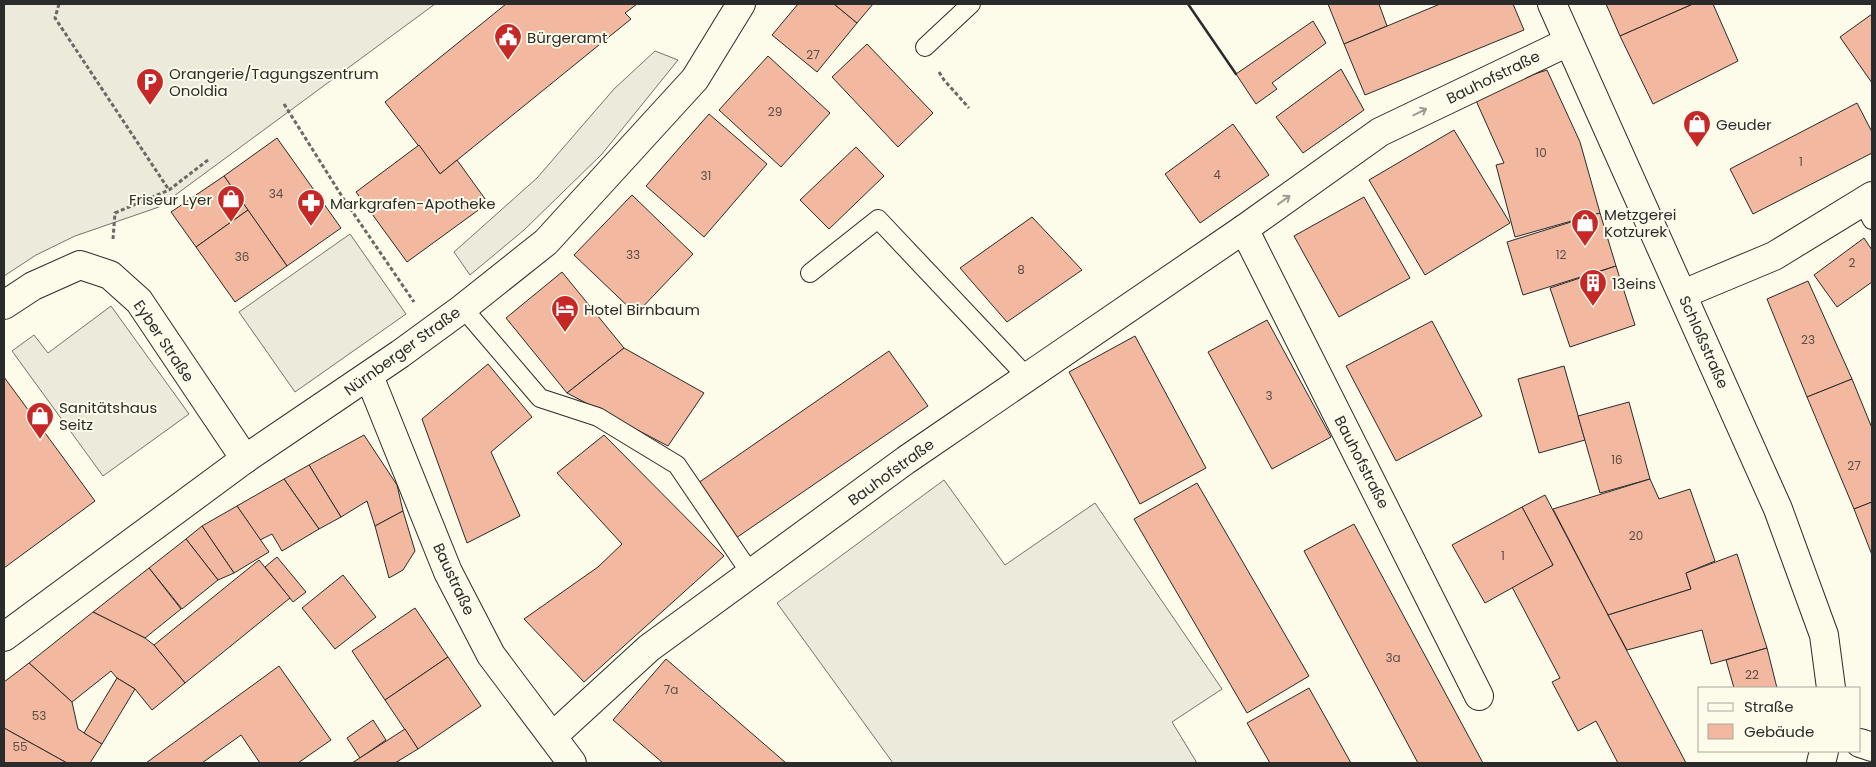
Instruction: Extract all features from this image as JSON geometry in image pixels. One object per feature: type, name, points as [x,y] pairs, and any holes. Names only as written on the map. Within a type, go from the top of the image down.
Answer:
[{"type":"street","name":"Nürnberger Straße","points":[[4,637],[245,459],[369,376],[433,330],[546,242],[695,80],[741,4]]},
{"type":"street","name":"Schloßstraße","points":[[1552,4],[1778,509],[1824,635],[1831,687]]},
{"type":"street","name":"Bauhofstraße","points":[[553,736],[649,648],[906,460],[1244,229],[1380,132],[1568,42]]},
{"type":"street","points":[[1683,294],[1774,256],[1869,206]]},
{"type":"street","name":"Bauhofstraße","points":[[1244,229],[1479,696]]},
{"type":"street","name":"Eyber Straße","points":[[4,304],[33,286],[80,265],[110,275],[139,301],[245,459]]},
{"type":"street","name":"Baustraße","points":[[369,376],[448,572],[492,654],[572,763]]},
{"type":"lane","points":[[925,47],[966,5]]},
{"type":"lane","points":[[810,273],[878,219],[1028,378]]},
{"type":"lane","points":[[462,308],[540,398],[598,417],[677,465],[751,574]]},
{"type":"path","points":[[59,4],[55,18],[169,190]]},
{"type":"path","points":[[944,80],[969,108]]},
{"type":"path","points":[[284,104],[343,198],[433,330]]},
{"type":"path","points":[[110,275],[115,213],[169,190],[208,160]]},
{"type":"shaded area","name":"Orangerie/Tagungszentrum Onoldia","points":[[4,4],[435,4],[159,207],[75,236],[36,255],[4,276]]},
{"type":"shaded area","points":[[655,51],[678,60],[602,154],[524,230],[470,275],[454,252],[537,178],[614,89]]},
{"type":"shaded area","points":[[350,234],[406,314],[295,392],[239,312]]},
{"type":"shaded area","points":[[111,306],[189,414],[103,476],[12,351],[34,335],[48,353]]},
{"type":"shaded area","points":[[944,480],[1005,565],[1095,503],[1222,689],[1172,722],[1197,763],[893,763],[777,603]]},
{"type":"building","name":"Bürgeramt","points":[[506,4],[637,4],[625,13],[631,19],[440,174],[385,102]]},
{"type":"building","points":[[798,4],[834,4],[857,23],[817,72],[772,35]]},
{"type":"building","points":[[834,4],[873,4],[857,23]]},
{"type":"building","points":[[1328,4],[1379,4],[1387,26],[1344,44]]},
{"type":"building","points":[[1440,4],[1513,4],[1524,30],[1365,95],[1344,44]]},
{"type":"building","points":[[1606,4],[1693,4],[1620,36]]},
{"type":"building","points":[[1693,4],[1713,4],[1738,61],[1653,104],[1620,36]]},
{"type":"building","points":[[1872,14],[1872,83],[1840,37]]},
{"type":"building","points":[[1313,21],[1326,43],[1272,83],[1277,89],[1256,104],[1236,74]]},
{"type":"building","points":[[867,44],[933,113],[898,147],[832,77]]},
{"type":"building","points":[[768,56],[830,113],[781,167],[719,110]]},
{"type":"building","points":[[1341,69],[1364,110],[1303,153],[1276,117]]},
{"type":"building","points":[[1547,70],[1580,142],[1600,213],[1515,237],[1496,165],[1504,163],[1473,94]]},
{"type":"building","points":[[1857,103],[1872,132],[1872,153],[1753,214],[1730,169]]},
{"type":"building","points":[[709,114],[767,164],[704,237],[646,186]]},
{"type":"building","points":[[1233,124],[1269,175],[1200,223],[1165,174]]},
{"type":"building","points":[[1454,130],[1510,223],[1425,275],[1369,180]]},
{"type":"building","points":[[277,138],[341,228],[287,266],[224,176]]},
{"type":"building","points":[[419,145],[440,174],[457,160],[488,203],[407,262],[356,192]]},
{"type":"building","points":[[856,147],[884,176],[829,229],[800,200]]},
{"type":"building","points":[[224,176],[248,210],[196,247],[171,212]]},
{"type":"building","points":[[632,195],[693,254],[636,314],[574,255]]},
{"type":"building","points":[[1364,197],[1410,278],[1339,317],[1294,236]]},
{"type":"building","points":[[248,210],[287,266],[235,302],[196,247]]},
{"type":"building","points":[[1600,213],[1616,266],[1523,295],[1507,242]]},
{"type":"building","points":[[1032,217],[1082,270],[1007,322],[960,268]]},
{"type":"building","points":[[1864,238],[1872,250],[1872,282],[1837,307],[1814,275]]},
{"type":"building","name":"13eins","points":[[1616,266],[1635,325],[1570,347],[1550,288]]},
{"type":"building","name":"Hotel Birnbaum","points":[[562,272],[624,348],[567,393],[506,318]]},
{"type":"building","points":[[1808,281],[1852,379],[1807,397],[1767,299]]},
{"type":"building","points":[[1267,320],[1331,437],[1272,469],[1208,352]]},
{"type":"building","points":[[1432,321],[1482,416],[1396,461],[1346,366]]},
{"type":"building","points":[[1135,336],[1206,468],[1140,504],[1069,372]]},
{"type":"building","points":[[624,348],[704,393],[668,446],[567,393]]},
{"type":"building","points":[[889,351],[928,406],[736,538],[698,483]]},
{"type":"building","points":[[488,364],[532,417],[491,452],[520,516],[467,543],[422,419]]},
{"type":"building","points":[[1564,366],[1585,440],[1539,453],[1518,379]]},
{"type":"building","points":[[4,377],[95,501],[4,568]]},
{"type":"building","points":[[1852,379],[1872,428],[1872,502],[1854,509],[1807,397]]},
{"type":"building","points":[[1629,402],[1650,479],[1600,493],[1578,416]]},
{"type":"building","points":[[364,435],[397,485],[403,511],[375,526],[367,501],[341,517],[309,465]]},
{"type":"building","points":[[604,435],[724,556],[584,682],[524,619],[598,567],[622,544],[557,473]]},
{"type":"building","points":[[309,465],[341,517],[319,529],[284,479]]},
{"type":"building","points":[[284,479],[319,529],[282,551],[272,534],[260,540],[237,506]]},
{"type":"building","points":[[1650,479],[1659,499],[1690,489],[1715,561],[1686,573],[1691,589],[1608,615],[1553,509]]},
{"type":"building","points":[[1197,483],[1309,676],[1247,713],[1134,519]]},
{"type":"building","points":[[1545,495],[1686,763],[1618,763],[1596,721],[1578,731],[1552,682],[1560,678],[1512,587],[1553,565],[1522,507]]},
{"type":"building","points":[[1872,502],[1872,555],[1854,509]]},
{"type":"building","points":[[237,506],[269,552],[234,573],[202,526]]},
{"type":"building","points":[[1522,507],[1553,565],[1485,603],[1452,545]]},
{"type":"building","points":[[403,511],[415,551],[403,570],[389,578],[375,526]]},
{"type":"building","points":[[1354,524],[1483,763],[1418,763],[1304,551]]},
{"type":"building","points":[[202,526],[234,573],[218,580],[186,539]]},
{"type":"building","points":[[186,539],[218,580],[182,609],[149,568]]},
{"type":"building","points":[[1737,554],[1767,648],[1711,664],[1702,630],[1627,650],[1608,615],[1691,589],[1686,573]]},
{"type":"building","points":[[277,557],[306,592],[293,602],[265,567]]},
{"type":"building","points":[[259,560],[290,598],[185,683],[154,645]]},
{"type":"building","points":[[149,568],[181,609],[145,638],[93,612]]},
{"type":"building","points":[[343,575],[376,617],[335,649],[302,608]]},
{"type":"building","points":[[415,608],[448,657],[385,700],[352,651]]},
{"type":"building","points":[[93,612],[145,638],[154,645],[185,683],[152,710],[135,689],[117,678],[111,671],[72,702],[29,663]]},
{"type":"building","points":[[1767,648],[1777,687],[1734,687],[1726,660]]},
{"type":"building","points":[[448,657],[481,706],[418,749],[385,700]]},
{"type":"building","points":[[666,659],[786,763],[663,763],[613,720]]},
{"type":"building","points":[[29,663],[72,702],[78,729],[102,744],[90,763],[67,763],[4,728],[4,682]]},
{"type":"building","points":[[279,666],[331,740],[298,763],[260,763],[241,735],[202,763],[146,763]]},
{"type":"building","points":[[117,678],[135,689],[102,744],[84,733]]},
{"type":"building","points":[[1309,688],[1351,763],[1270,763],[1247,723]]},
{"type":"building","points":[[373,720],[386,740],[360,758],[347,738]]},
{"type":"building","points":[[4,728],[67,763],[4,763]]},
{"type":"building","points":[[405,729],[418,749],[395,763],[352,763]]},
{"type":"wall","points":[[1188,4],[1236,74]]},
{"type":"place","name":"Bürgeramt","points":[[508,61]]},
{"type":"place","name":"Orangerie/Tagungszentrum Onoldia","points":[[150,106]]},
{"type":"place","name":"Geuder","points":[[1697,148]]},
{"type":"place","name":"Friseur Lyer","points":[[231,223]]},
{"type":"place","name":"Markgrafen-Apotheke","points":[[311,227]]},
{"type":"place","name":"Metzgerei Kotzurek","points":[[1585,247]]},
{"type":"place","name":"13eins","points":[[1593,307]]},
{"type":"place","name":"Hotel Birnbaum","points":[[565,333]]},
{"type":"place","name":"Sanitätshaus Seitz","points":[[40,440]]}]
